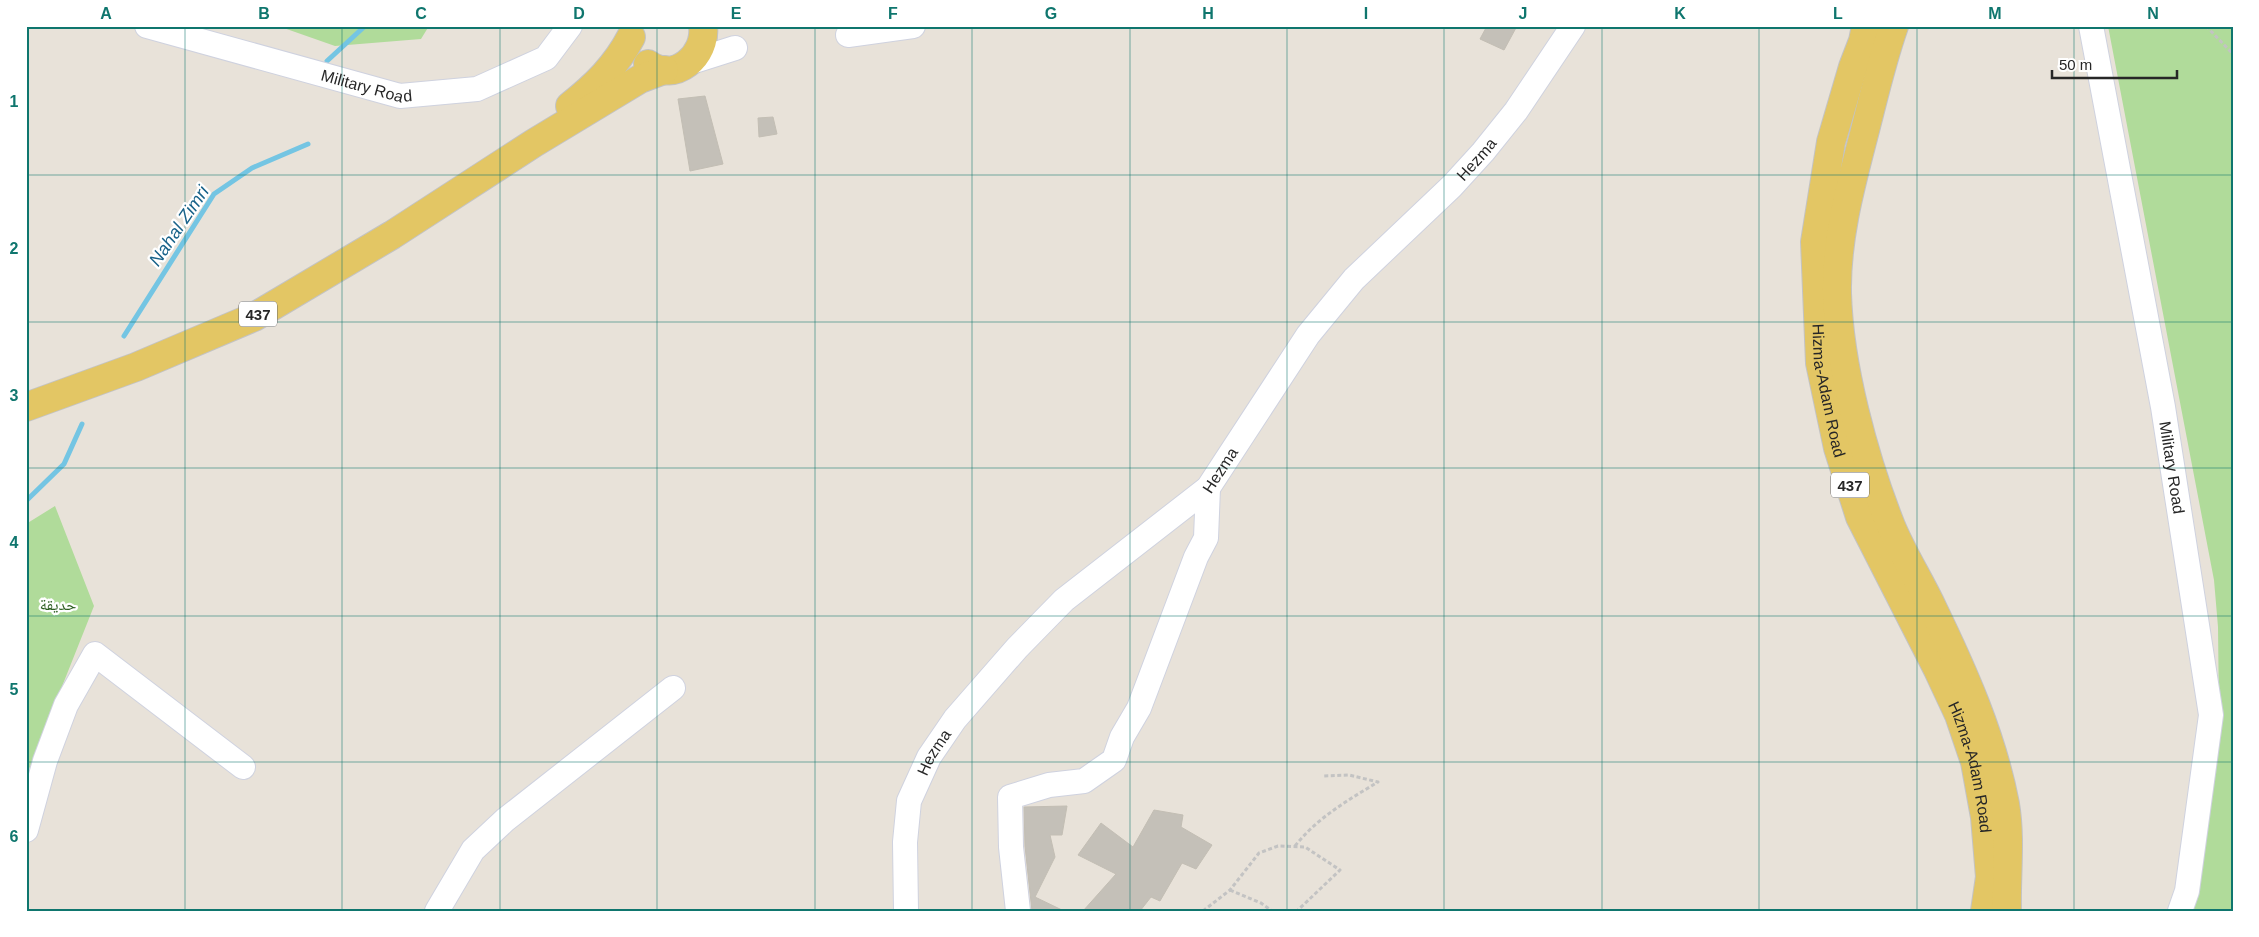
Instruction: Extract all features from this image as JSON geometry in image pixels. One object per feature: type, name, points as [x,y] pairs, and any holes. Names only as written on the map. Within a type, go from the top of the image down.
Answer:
[{"type":"main road","points":[[631,32],[634,49],[641,59],[652,67],[664,70],[683,67],[691,62],[699,52],[704,40],[703,26]]},
{"type":"main road","name":"Hizma-Adam Road","points":[[1894,26],[1870,35],[1852,67],[1831,142],[1815,242],[1820,363],[1838,448],[1860,517],[1938,670],[1959,715],[1975,762],[1985,817],[1990,877],[1985,911]]},
{"type":"main road","name":"437","points":[[471,184],[593,87],[622,54],[631,32]]},
{"type":"main road","name":"Hizma-Adam Road","points":[[1870,35],[1850,188],[1841,237],[1837,292],[1844,351],[1862,444],[1892,528],[1933,609],[1971,693],[1992,749],[2006,806],[2007,911]]},
{"type":"main road","name":"437","points":[[26,408],[136,367],[254,316],[392,235],[640,79],[664,70]]},
{"type":"street","name":"Military Road","points":[[147,26],[400,96],[477,89],[546,58],[570,26]]},
{"type":"street","points":[[691,62],[735,48],[716,35],[708,26]]},
{"type":"street","points":[[848,36],[913,26]]},
{"type":"street","name":"Hezma","points":[[906,911],[905,842],[909,801],[929,757],[954,719],[1017,648],[1064,600],[1208,488],[1308,335],[1354,279],[1452,186],[1483,152],[1516,111],[1573,26]]},
{"type":"street","name":"Military Road","points":[[2091,26],[2163,407],[2211,715],[2187,891],[2180,911]]},
{"type":"street","points":[[1018,911],[1011,847],[1010,797],[1049,785],[1084,781],[1114,760],[1122,736],[1139,708],[1196,557],[1206,538],[1208,488]]},
{"type":"street","points":[[26,830],[45,761],[66,705],[95,654],[243,767]]},
{"type":"street","points":[[437,911],[473,850],[505,820],[673,688]]},
{"type":"path","points":[[2206,26],[2233,54]]},
{"type":"path","points":[[1295,847],[1306,832],[1335,810],[1378,782],[1349,775],[1324,776]]},
{"type":"path","points":[[1203,911],[1230,890],[1259,853],[1278,846],[1305,847],[1340,870],[1297,911]]},
{"type":"path","points":[[1230,890],[1261,903],[1272,911]]},
{"type":"green space","points":[[278,26],[429,26],[421,39],[335,46]]},
{"type":"green space","points":[[2108,26],[2233,26],[2233,911],[2185,911],[2219,713],[2218,627],[2214,580]]},
{"type":"green space","name":"حديقة","points":[[55,506],[94,606],[26,777],[26,524]]},
{"type":"building","points":[[1487,26],[1517,26],[1504,50],[1480,39]]},
{"type":"building","points":[[705,96],[723,164],[690,171],[678,99]]},
{"type":"building","points":[[773,117],[777,134],[759,137],[758,118]]},
{"type":"building","points":[[1067,806],[1062,835],[1050,835],[1055,857],[1035,897],[1064,911],[1032,911],[1025,846],[1024,807]]},
{"type":"building","points":[[1154,810],[1183,815],[1181,827],[1212,845],[1196,869],[1182,863],[1160,901],[1151,897],[1140,911],[1083,911],[1116,874],[1078,855],[1101,823],[1133,847]]},
{"type":"waterway","name":"Nahal Zimri","points":[[327,61],[365,26]]},
{"type":"waterway","name":"Nahal Zimri","points":[[124,336],[214,194],[252,168],[308,144]]},
{"type":"waterway","name":"Nahal Zimri","points":[[26,501],[64,464],[82,424]]}]
